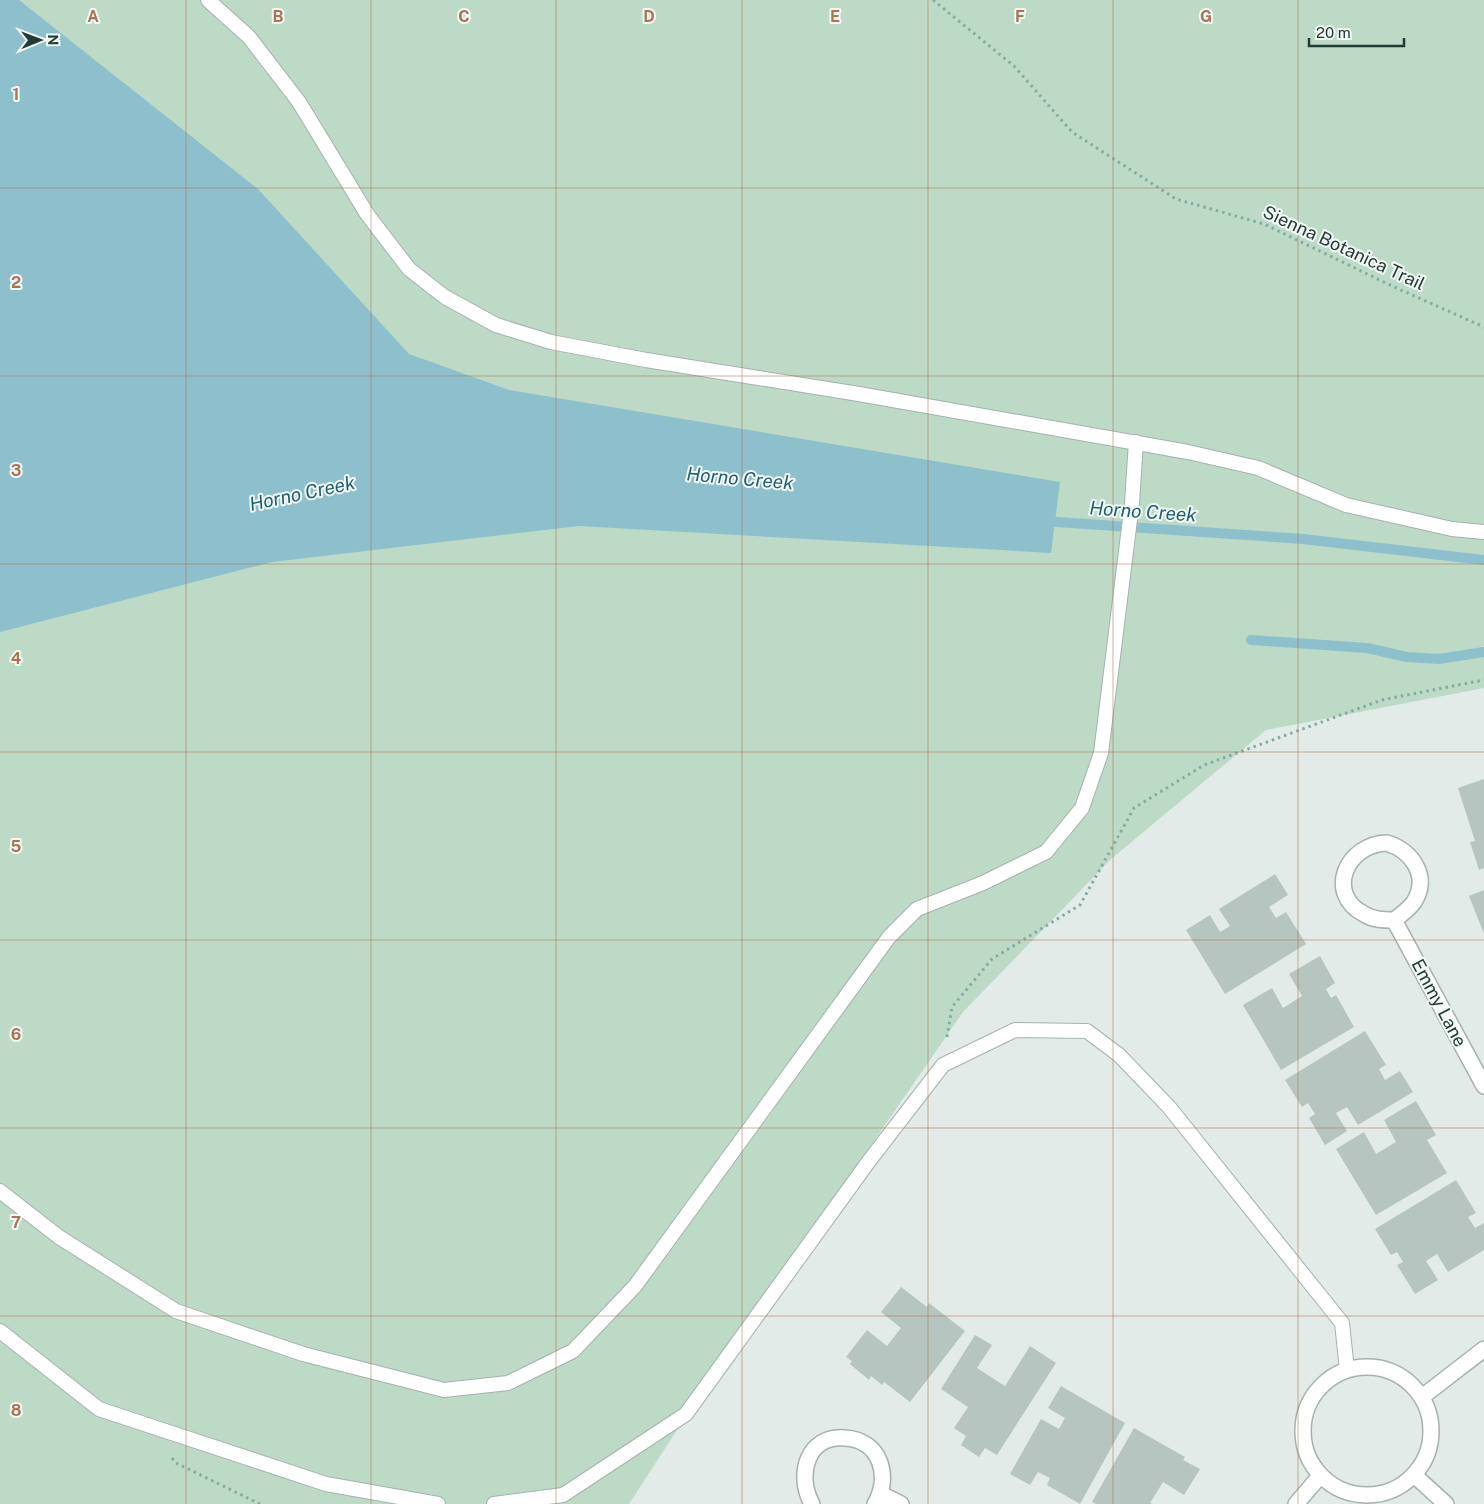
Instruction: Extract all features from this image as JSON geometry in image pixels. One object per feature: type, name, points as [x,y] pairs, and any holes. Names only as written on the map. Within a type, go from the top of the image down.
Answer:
[{"type":"street","points":[[1387,843],[1399,847],[1409,855],[1416,865],[1420,877],[1419,890],[1414,902],[1394,920],[1373,918],[1362,914],[1347,897],[1344,886],[1348,864],[1354,855],[1375,844],[1387,843]]},
{"type":"street","name":"Emmy Lane","points":[[1394,920],[1484,1086]]},
{"type":"street","points":[[1422,1397],[1484,1349]]},
{"type":"street","points":[[1368,1366],[1389,1370],[1407,1381],[1422,1397],[1430,1417],[1431,1438],[1426,1458],[1414,1475],[1397,1488],[1377,1495],[1356,1495],[1337,1488],[1320,1476],[1308,1458],[1303,1437],[1304,1415],[1313,1396],[1328,1380],[1347,1370],[1368,1366]]},
{"type":"street","points":[[812,1504],[806,1492],[803,1479],[805,1465],[811,1454],[820,1445],[832,1439],[845,1438],[858,1440],[878,1456],[883,1468],[884,1481],[878,1499],[901,1504]]},
{"type":"street","points":[[1414,1475],[1446,1504]]},
{"type":"street","points":[[1296,1504],[1320,1476]]},
{"type":"lane","points":[[208,0],[249,37],[299,102],[367,214],[409,269],[445,297],[496,325],[551,342],[646,360],[860,394],[1136,442],[1258,468],[1346,505],[1452,529],[1484,532]]},
{"type":"lane","points":[[0,1191],[59,1237],[176,1311],[303,1354],[444,1390],[508,1383],[573,1351],[636,1286],[889,937],[917,909],[982,883],[1046,852],[1082,808],[1101,752],[1124,554],[1132,503],[1136,442]]},
{"type":"lane","points":[[494,1504],[563,1495],[686,1414],[869,1161],[943,1065],[1015,1030],[1087,1031],[1119,1055],[1169,1107],[1342,1323],[1347,1370]]},
{"type":"lane","points":[[0,1331],[99,1409],[326,1484],[438,1504]]},
{"type":"path","name":"Sienna Botanica Trail","points":[[933,0],[1014,66],[1072,132],[1176,199],[1264,224],[1392,286],[1484,327]]},
{"type":"path","points":[[943,1065],[952,1007],[992,959],[1080,905],[1134,808],[1204,765],[1382,700],[1484,680]]},
{"type":"path","points":[[150,1426],[176,1463],[260,1504]]},
{"type":"green space","points":[[0,0],[1484,0],[1484,688],[1266,730],[1111,859],[963,1012],[717,1368],[629,1504],[0,1504]]},
{"type":"water","points":[[0,0],[19,0],[258,189],[409,354],[509,390],[1060,482],[1051,553],[579,526],[272,562],[0,632]]},
{"type":"building","points":[[1484,779],[1484,868],[1479,870],[1470,842],[1475,841],[1458,788]]},
{"type":"building","points":[[1275,874],[1288,895],[1269,907],[1276,918],[1286,912],[1306,944],[1225,994],[1186,930],[1210,915],[1220,932],[1230,926],[1219,909]]},
{"type":"building","points":[[1484,890],[1484,934],[1469,896]]},
{"type":"building","points":[[1320,956],[1335,983],[1326,989],[1331,998],[1336,995],[1354,1027],[1281,1070],[1243,1005],[1272,988],[1283,1008],[1302,996],[1289,974]]},
{"type":"building","points":[[1365,1031],[1386,1065],[1379,1069],[1385,1080],[1400,1071],[1413,1092],[1358,1125],[1347,1107],[1336,1113],[1347,1131],[1325,1145],[1309,1118],[1315,1114],[1308,1103],[1302,1107],[1285,1080]]},
{"type":"building","points":[[1416,1101],[1436,1135],[1427,1140],[1447,1173],[1376,1215],[1336,1149],[1364,1132],[1376,1154],[1396,1142],[1384,1120]]},
{"type":"building","points":[[1456,1180],[1476,1213],[1468,1217],[1475,1228],[1484,1223],[1484,1250],[1448,1272],[1437,1254],[1426,1261],[1438,1280],[1415,1294],[1397,1265],[1403,1262],[1397,1252],[1391,1255],[1375,1229]]},
{"type":"building","points":[[901,1287],[927,1307],[929,1303],[965,1331],[910,1402],[884,1382],[882,1385],[871,1376],[869,1380],[850,1364],[852,1361],[846,1357],[867,1330],[887,1346],[901,1328],[881,1312]]},
{"type":"building","points":[[975,1335],[992,1345],[977,1368],[1005,1386],[1030,1346],[1056,1363],[997,1455],[985,1448],[979,1457],[961,1445],[966,1436],[954,1428],[968,1407],[941,1389]]},
{"type":"building","points":[[1061,1386],[1125,1423],[1080,1504],[1047,1485],[1050,1478],[1038,1472],[1030,1485],[1010,1474],[1041,1419],[1059,1429],[1065,1418],[1048,1408]]},
{"type":"building","points":[[1134,1428],[1185,1457],[1183,1460],[1200,1469],[1184,1495],[1163,1482],[1150,1503],[1153,1504],[1096,1504],[1092,1502]]},
{"type":"waterway","name":"Horno Creek","points":[[1042,521],[1303,539],[1484,560]]},
{"type":"waterway","points":[[1251,640],[1367,648],[1407,657],[1439,659],[1484,652]]}]
